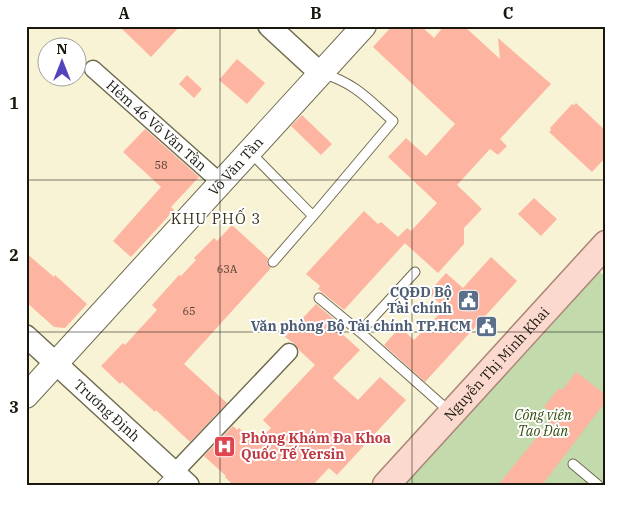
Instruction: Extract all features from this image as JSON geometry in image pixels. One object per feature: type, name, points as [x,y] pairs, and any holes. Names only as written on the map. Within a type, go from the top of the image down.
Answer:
[{"type":"main road","name":"Võ Văn Tần","points":[[26,396],[364,26]]},
{"type":"main road","name":"Nguyễn Thị Minh Khai","points":[[390,483],[606,244]]},
{"type":"street","points":[[269,26],[320,73]]},
{"type":"street","name":"Hẻm 46 Võ Văn Tần","points":[[93,69],[220,182]]},
{"type":"street","name":"Trương Định","points":[[26,336],[56,363],[175,481]]},
{"type":"street","points":[[175,481],[289,352]]},
{"type":"lane","points":[[273,262],[393,121],[355,87],[337,78],[320,73]]},
{"type":"lane","points":[[249,151],[313,216]]},
{"type":"lane","points":[[360,332],[415,272]]},
{"type":"lane","points":[[319,298],[452,414]]},
{"type":"lane","points":[[573,464],[598,485]]},
{"type":"green space","name":"Công viên Tao Đàn","points":[[598,270],[606,277],[606,485],[403,485]]},
{"type":"building","points":[[119,26],[180,26],[151,57]]},
{"type":"building","points":[[392,26],[421,26],[434,38],[444,26],[464,26],[500,59],[498,38],[551,84],[500,139],[507,146],[498,155],[490,149],[457,185],[482,209],[464,228],[464,244],[438,273],[398,237],[407,228],[411,231],[437,203],[388,157],[406,138],[426,156],[455,124],[373,47]]},
{"type":"building","points":[[237,59],[265,83],[247,104],[219,80]]},
{"type":"building","points":[[187,75],[202,89],[194,98],[179,84]]},
{"type":"building","points":[[576,103],[606,131],[606,157],[592,172],[549,132],[550,128],[572,104]]},
{"type":"building","points":[[302,115],[332,144],[321,155],[291,126]]},
{"type":"building","points":[[145,129],[199,177],[171,207],[174,210],[131,257],[113,241],[161,187],[123,152]]},
{"type":"building","points":[[534,198],[557,219],[541,236],[518,214]]},
{"type":"building","points":[[364,211],[378,224],[381,222],[405,243],[344,310],[318,289],[320,286],[306,274]]},
{"type":"building","points":[[232,225],[268,258],[267,264],[271,268],[184,364],[227,403],[190,442],[156,410],[155,412],[101,366],[123,343],[125,345],[157,310],[152,305],[179,275],[181,276],[196,260],[194,258],[214,238],[217,241]]},
{"type":"building","points":[[26,253],[54,277],[55,275],[87,304],[65,328],[54,327],[26,302]]},
{"type":"building","name":"CQĐD Bộ Tài chính","points":[[491,257],[517,281],[425,382],[384,345],[400,327],[414,340],[445,308],[428,293],[446,273],[463,288]]},
{"type":"building","points":[[316,304],[335,320],[331,324],[360,350],[333,378],[358,400],[380,377],[406,400],[337,475],[329,468],[313,485],[233,485],[204,456],[233,426],[237,430],[239,428],[256,444],[271,428],[263,420],[315,365],[295,344],[285,337]]},
{"type":"building","points":[[576,372],[606,395],[606,401],[542,485],[498,485],[555,415],[544,407],[559,388],[562,390]]},
{"type":"place","name":"CQĐD Bộ Tài chính","points":[[468,300]]},
{"type":"place","name":"Văn phòng Bộ Tài chính TP.HCM","points":[[487,326]]},
{"type":"place","name":"Phòng Khám Đa Khoa Quốc Tế Yersin","points":[[225,446]]},
{"type":"district","name":"KHU PHỐ 3","points":[[216,218]]}]
